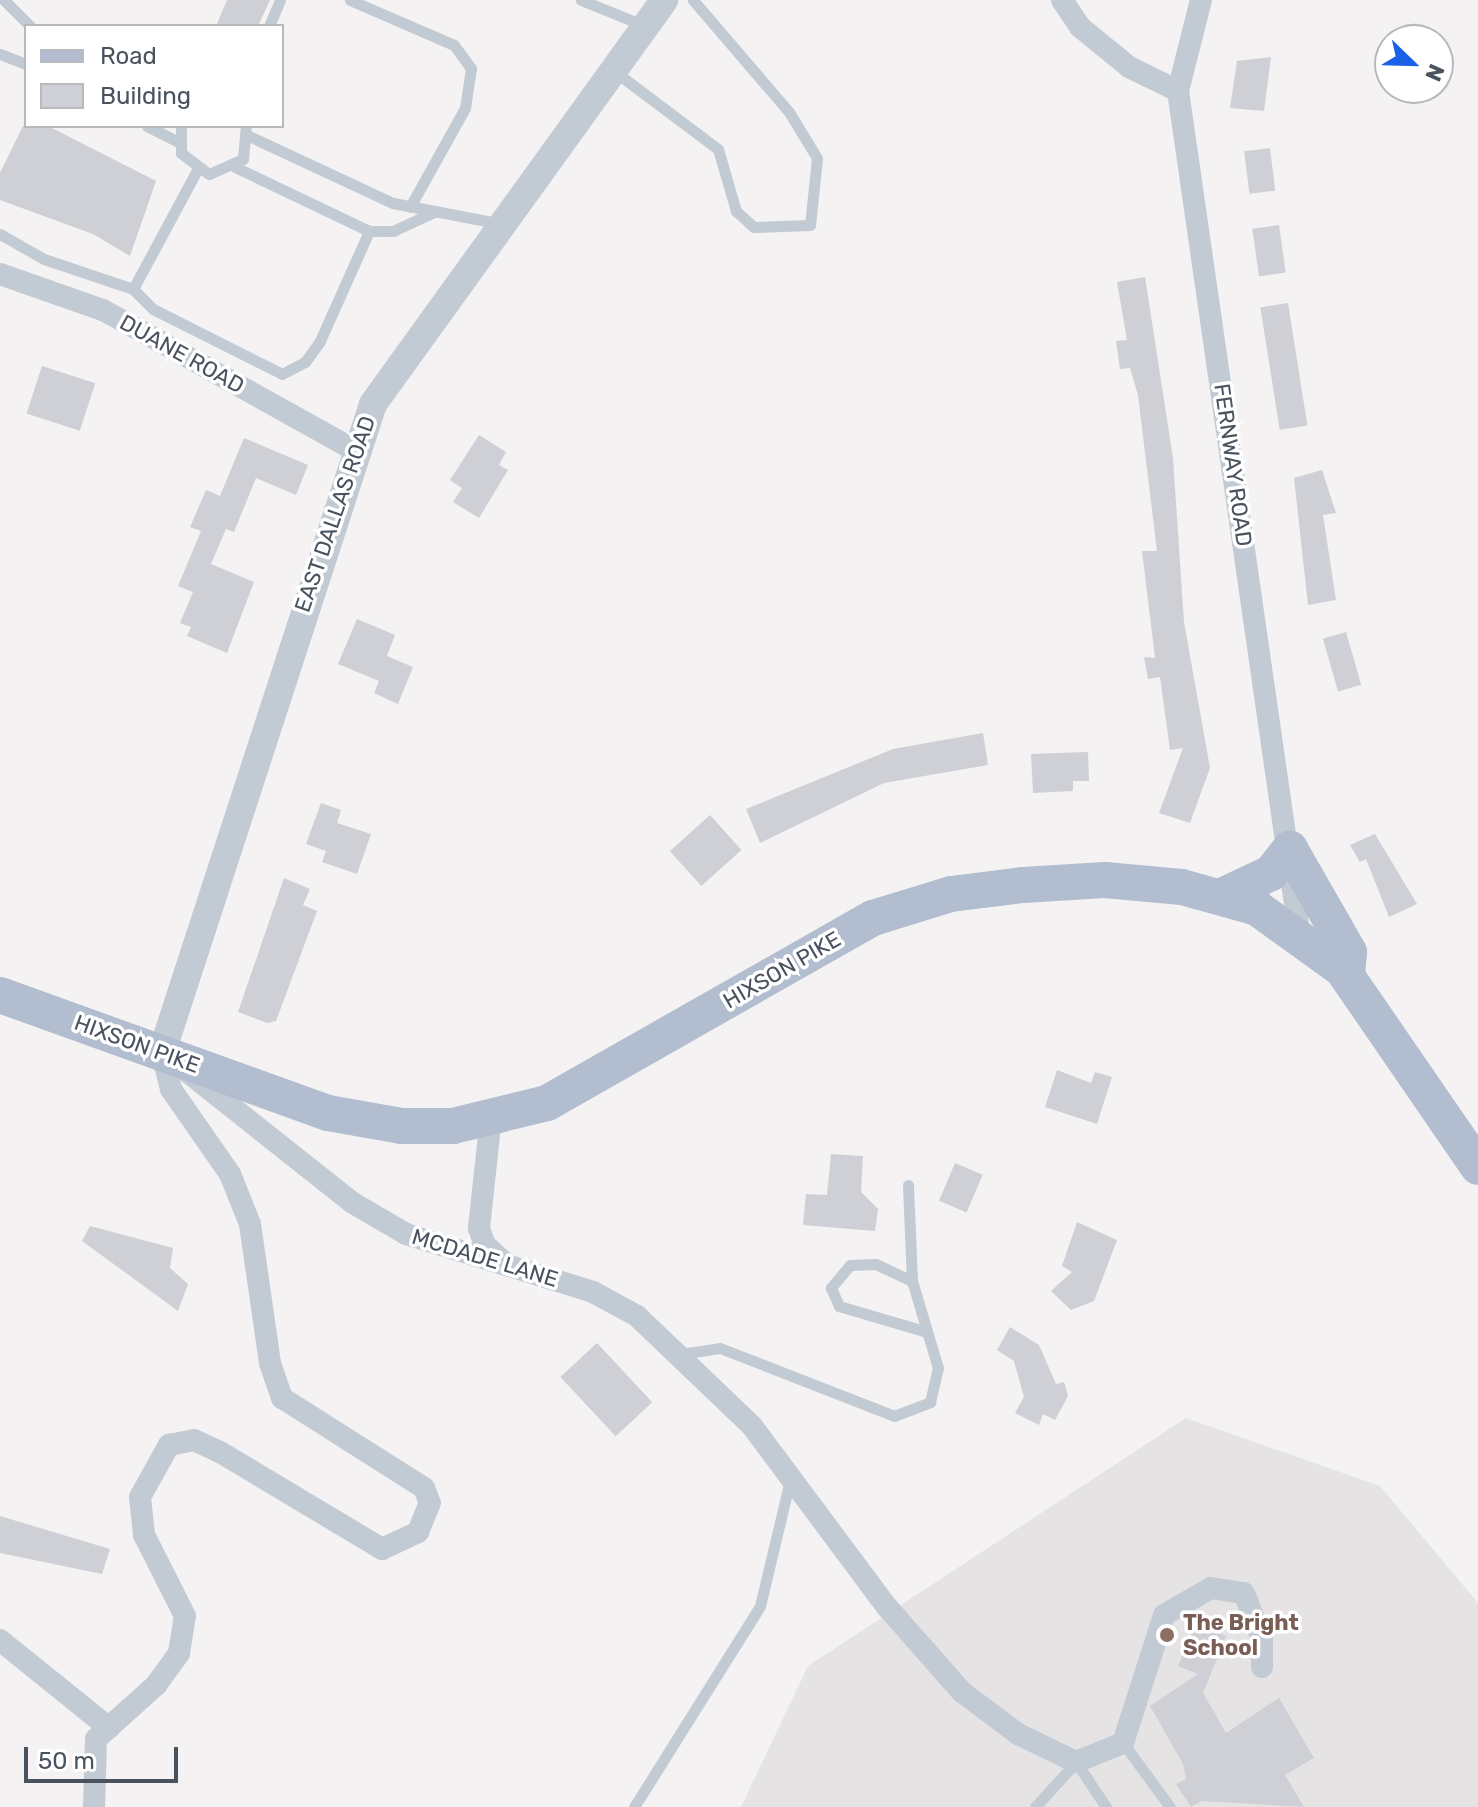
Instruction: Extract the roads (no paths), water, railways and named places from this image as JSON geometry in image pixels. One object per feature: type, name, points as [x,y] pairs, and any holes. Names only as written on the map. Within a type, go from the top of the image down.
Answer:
[{"type":"main road","points":[[1226,894],[1271,873],[1290,849],[1349,952],[1347,976]]},
{"type":"main road","name":"HIXSON PIKE","points":[[0,995],[328,1113],[402,1126],[491,1117],[547,1103],[873,918],[951,894],[1105,880],[1226,894],[1299,932],[1347,976],[1478,1167]]},
{"type":"street","name":"EAST DALLAS ROAD","points":[[162,1052],[373,404],[664,0]]},
{"type":"street","points":[[1062,0],[1080,27],[1129,67],[1178,91]]},
{"type":"street","name":"FERNWAY ROAD","points":[[1201,0],[1178,91],[1290,849],[1299,932]]},
{"type":"street","name":"DUANE ROAD","points":[[0,274],[103,310],[356,451]]},
{"type":"street","points":[[94,1807],[96,1739],[179,1653],[185,1616],[144,1535],[140,1497],[169,1445],[194,1440],[220,1452],[382,1549],[418,1532],[430,1503],[424,1488],[282,1398],[270,1363],[250,1224],[230,1174],[171,1089],[162,1052]]},
{"type":"street","name":"MCDADE LANE","points":[[162,1052],[353,1203],[406,1234],[593,1292],[637,1316],[752,1426],[790,1479],[962,1692],[1018,1734],[1076,1762]]},
{"type":"street","points":[[491,1117],[479,1228],[485,1245],[506,1264]]},
{"type":"street","points":[[1076,1762],[1123,1743],[1150,1643],[1182,1600],[1211,1588],[1244,1593],[1262,1639],[1262,1667]]},
{"type":"street","points":[[0,1640],[109,1728]]},
{"type":"lane","points":[[4,0],[28,24]]},
{"type":"lane","points":[[270,24],[280,0]]},
{"type":"lane","points":[[350,0],[454,45],[471,68],[465,108],[410,207]]},
{"type":"lane","points":[[581,0],[645,26]]},
{"type":"lane","points":[[613,70],[718,149],[736,211],[754,227],[810,225],[817,158],[789,112],[693,0]]},
{"type":"lane","points":[[0,54],[24,63]]},
{"type":"lane","points":[[151,128],[178,142],[197,170]]},
{"type":"lane","points":[[178,142],[181,128]]},
{"type":"lane","points":[[235,167],[248,131],[410,207],[502,224]]},
{"type":"lane","points":[[197,170],[235,167],[344,225],[369,231],[393,231],[436,211]]},
{"type":"lane","points":[[133,289],[197,170]]},
{"type":"lane","points":[[0,234],[44,259],[133,289],[153,309],[265,369],[289,373],[319,343],[369,231]]},
{"type":"lane","points":[[680,1354],[720,1348],[894,1416],[930,1402],[938,1368],[924,1331],[912,1281],[908,1185]]},
{"type":"lane","points":[[912,1281],[876,1264],[850,1265],[831,1288],[839,1306],[924,1331]]},
{"type":"lane","points":[[634,1807],[760,1606],[790,1479]]},
{"type":"lane","points":[[1123,1743],[1170,1807]]},
{"type":"lane","points":[[1042,1805],[1076,1762],[1106,1807]]},
{"type":"place","name":"The Bright School","points":[[1167,1635]]}]
